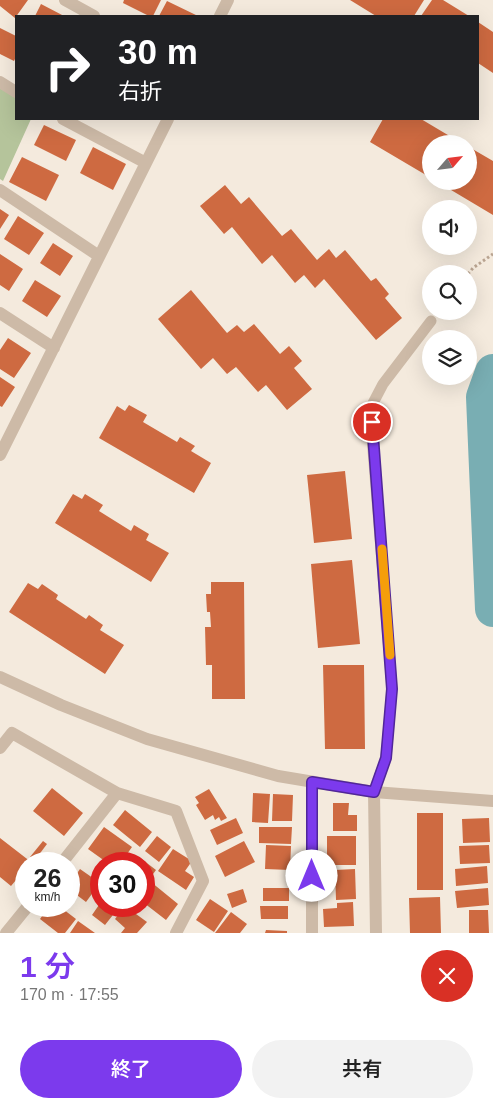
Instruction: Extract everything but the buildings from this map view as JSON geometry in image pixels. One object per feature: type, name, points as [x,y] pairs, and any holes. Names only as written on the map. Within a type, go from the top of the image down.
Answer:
[{"type":"street","points":[[64,0],[92,15]]},
{"type":"street","points":[[220,15],[228,0]]},
{"type":"street","points":[[0,82],[15,91]]},
{"type":"street","points":[[65,120],[146,163]]},
{"type":"street","points":[[0,455],[4,437],[54,348],[168,120]]},
{"type":"street","points":[[0,190],[100,256]]},
{"type":"street","points":[[0,313],[54,348]]},
{"type":"street","points":[[0,677],[61,705],[147,739],[278,776],[374,792],[489,801]]},
{"type":"street","points":[[0,748],[12,733],[118,793],[176,811],[203,881],[176,933]]},
{"type":"street","points":[[312,782],[312,933]]},
{"type":"street","points":[[374,792],[376,933]]},
{"type":"street","points":[[71,852],[118,793]]},
{"type":"street","points":[[6,933],[19,917]]},
{"type":"lane","points":[[374,792],[386,758],[392,689],[372,438],[372,406],[383,384],[431,321]]},
{"type":"path","points":[[477,265],[493,254]]},
{"type":"green space","points":[[0,86],[15,97],[15,120],[31,120],[3,181],[0,179]]},
{"type":"waterway","points":[[493,372],[484,397],[493,609]]},
{"type":"slow traffic","points":[[382,549],[390,655]]},
{"type":"route","points":[[312,876],[312,782],[374,792],[386,758],[392,689],[372,422]]}]
